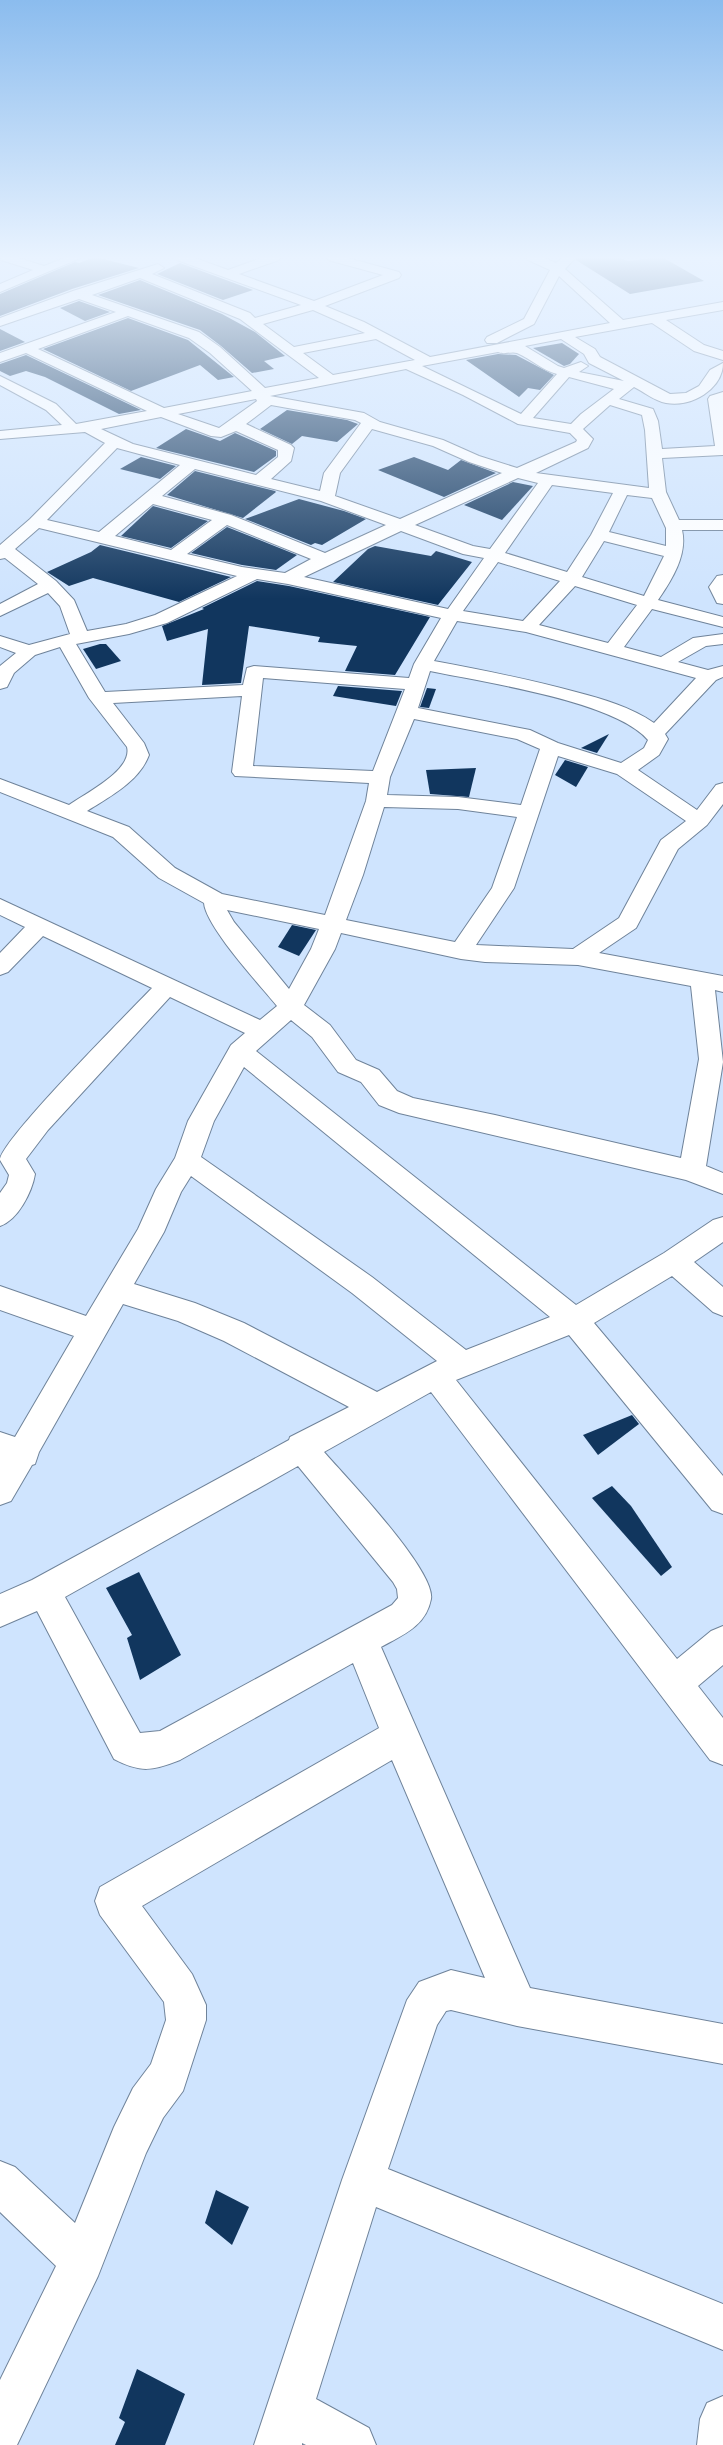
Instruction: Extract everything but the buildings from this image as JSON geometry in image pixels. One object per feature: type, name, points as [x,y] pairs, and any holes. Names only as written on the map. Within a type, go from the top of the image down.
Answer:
[{"type":"street","points":[[74,371],[163,413],[211,432],[221,433],[236,425],[260,396]]},
{"type":"street","points":[[235,371],[260,396],[364,419],[438,443],[474,459],[516,473],[548,480],[658,494]]},
{"type":"street","points":[[318,371],[330,380]]},
{"type":"street","points":[[0,435],[88,427],[260,396],[378,371]]},
{"type":"street","points":[[288,579],[325,559],[516,473],[532,469],[584,445],[585,439],[575,429],[523,421],[468,392],[422,371]]},
{"type":"street","points":[[563,371],[630,384],[668,399],[688,397],[707,387],[718,371]]},
{"type":"street","points":[[611,371],[630,384]]},
{"type":"street","points":[[523,421],[566,372]]},
{"type":"street","points":[[327,498],[332,473],[364,419],[362,395],[364,374]]},
{"type":"street","points":[[0,380],[50,406],[70,423],[71,429]]},
{"type":"street","points":[[575,429],[608,400],[630,384]]},
{"type":"street","points":[[723,396],[715,399],[723,446]]},
{"type":"street","points":[[608,400],[648,412],[658,494],[674,525],[676,536],[673,554],[648,603],[613,649]]},
{"type":"street","points":[[236,425],[286,448],[286,458],[259,481]]},
{"type":"street","points":[[88,427],[114,442],[327,498],[469,550],[494,555],[648,603],[723,622]]},
{"type":"street","points":[[72,812],[123,776],[134,765],[139,755],[137,747],[100,698],[73,639],[68,604],[50,585],[3,552],[36,522],[114,442]]},
{"type":"street","points":[[653,454],[723,450]]},
{"type":"street","points":[[104,537],[192,464]]},
{"type":"street","points":[[0,1491],[12,1450],[118,1291],[150,1232],[169,1189],[187,1160],[201,1121],[240,1051],[291,1007],[323,949],[376,801],[380,777],[407,712],[420,674],[452,615],[548,480]]},
{"type":"street","points":[[527,627],[571,580],[600,535],[622,490]]},
{"type":"street","points":[[150,498],[226,518],[325,559]]},
{"type":"street","points":[[175,554],[226,518]]},
{"type":"street","points":[[36,522],[254,574],[288,579],[452,615],[527,627],[665,663],[716,674]]},
{"type":"street","points":[[674,525],[723,525]]},
{"type":"street","points":[[600,535],[673,554]]},
{"type":"street","points":[[2,674],[29,651],[73,639],[129,629],[161,619],[254,574]]},
{"type":"street","points":[[723,580],[718,587],[723,599]]},
{"type":"street","points":[[0,611],[50,585]]},
{"type":"street","points":[[665,663],[681,652],[712,638],[723,639]]},
{"type":"street","points":[[0,641],[29,651]]},
{"type":"street","points":[[380,777],[242,772],[254,672],[344,677],[420,674],[597,703],[644,722],[656,732],[658,739],[652,751],[624,770]]},
{"type":"street","points":[[656,732],[716,674]]},
{"type":"street","points":[[100,698],[252,690]]},
{"type":"street","points":[[407,712],[523,734],[551,747],[624,770],[700,821]]},
{"type":"street","points":[[461,951],[503,888],[551,747]]},
{"type":"street","points":[[0,785],[121,832],[167,873],[215,900],[332,926],[461,951],[485,954],[578,957],[713,982],[711,1060],[692,1171]]},
{"type":"street","points":[[578,957],[628,923],[669,845],[700,821],[723,789]]},
{"type":"street","points":[[376,801],[473,804],[529,812]]},
{"type":"street","points":[[215,900],[216,912],[226,927],[291,1007],[322,1031],[347,1066],[370,1076],[388,1098],[408,1106],[495,1124],[692,1171],[723,1184]]},
{"type":"street","points":[[0,906],[262,1031]]},
{"type":"street","points":[[0,967],[39,926]]},
{"type":"street","points":[[0,1215],[20,1185],[22,1174],[6,1157],[167,986]]},
{"type":"street","points":[[240,1051],[574,1320],[723,1500]]},
{"type":"street","points":[[187,1160],[362,1285],[449,1369],[674,1684],[723,1747]]},
{"type":"street","points":[[0,1611],[44,1591],[301,1447],[449,1369],[574,1320],[674,1261],[723,1228]]},
{"type":"street","points":[[674,1261],[723,1304]]},
{"type":"street","points":[[118,1291],[185,1311],[234,1332],[377,1407]]},
{"type":"street","points":[[0,1298],[93,1331]]},
{"type":"street","points":[[44,1591],[127,1746],[139,1753],[152,1752],[167,1747],[404,1616],[412,1607],[415,1596],[414,1586],[405,1571],[301,1447]]},
{"type":"street","points":[[361,1640],[400,1736],[517,2006]]},
{"type":"street","points":[[674,1684],[723,1642]]},
{"type":"street","points":[[0,2430],[82,2260],[129,2142],[148,2103],[168,2076],[186,2020],[186,2005],[178,1988],[114,1902],[400,1736]]},
{"type":"street","points":[[352,2445],[284,2428],[363,2180],[421,2014],[433,1996],[451,1990],[517,2006],[723,2044]]},
{"type":"street","points":[[363,2180],[723,2327]]},
{"type":"street","points":[[0,2182],[82,2260]]},
{"type":"street","points":[[721,2445],[723,2419]]}]
